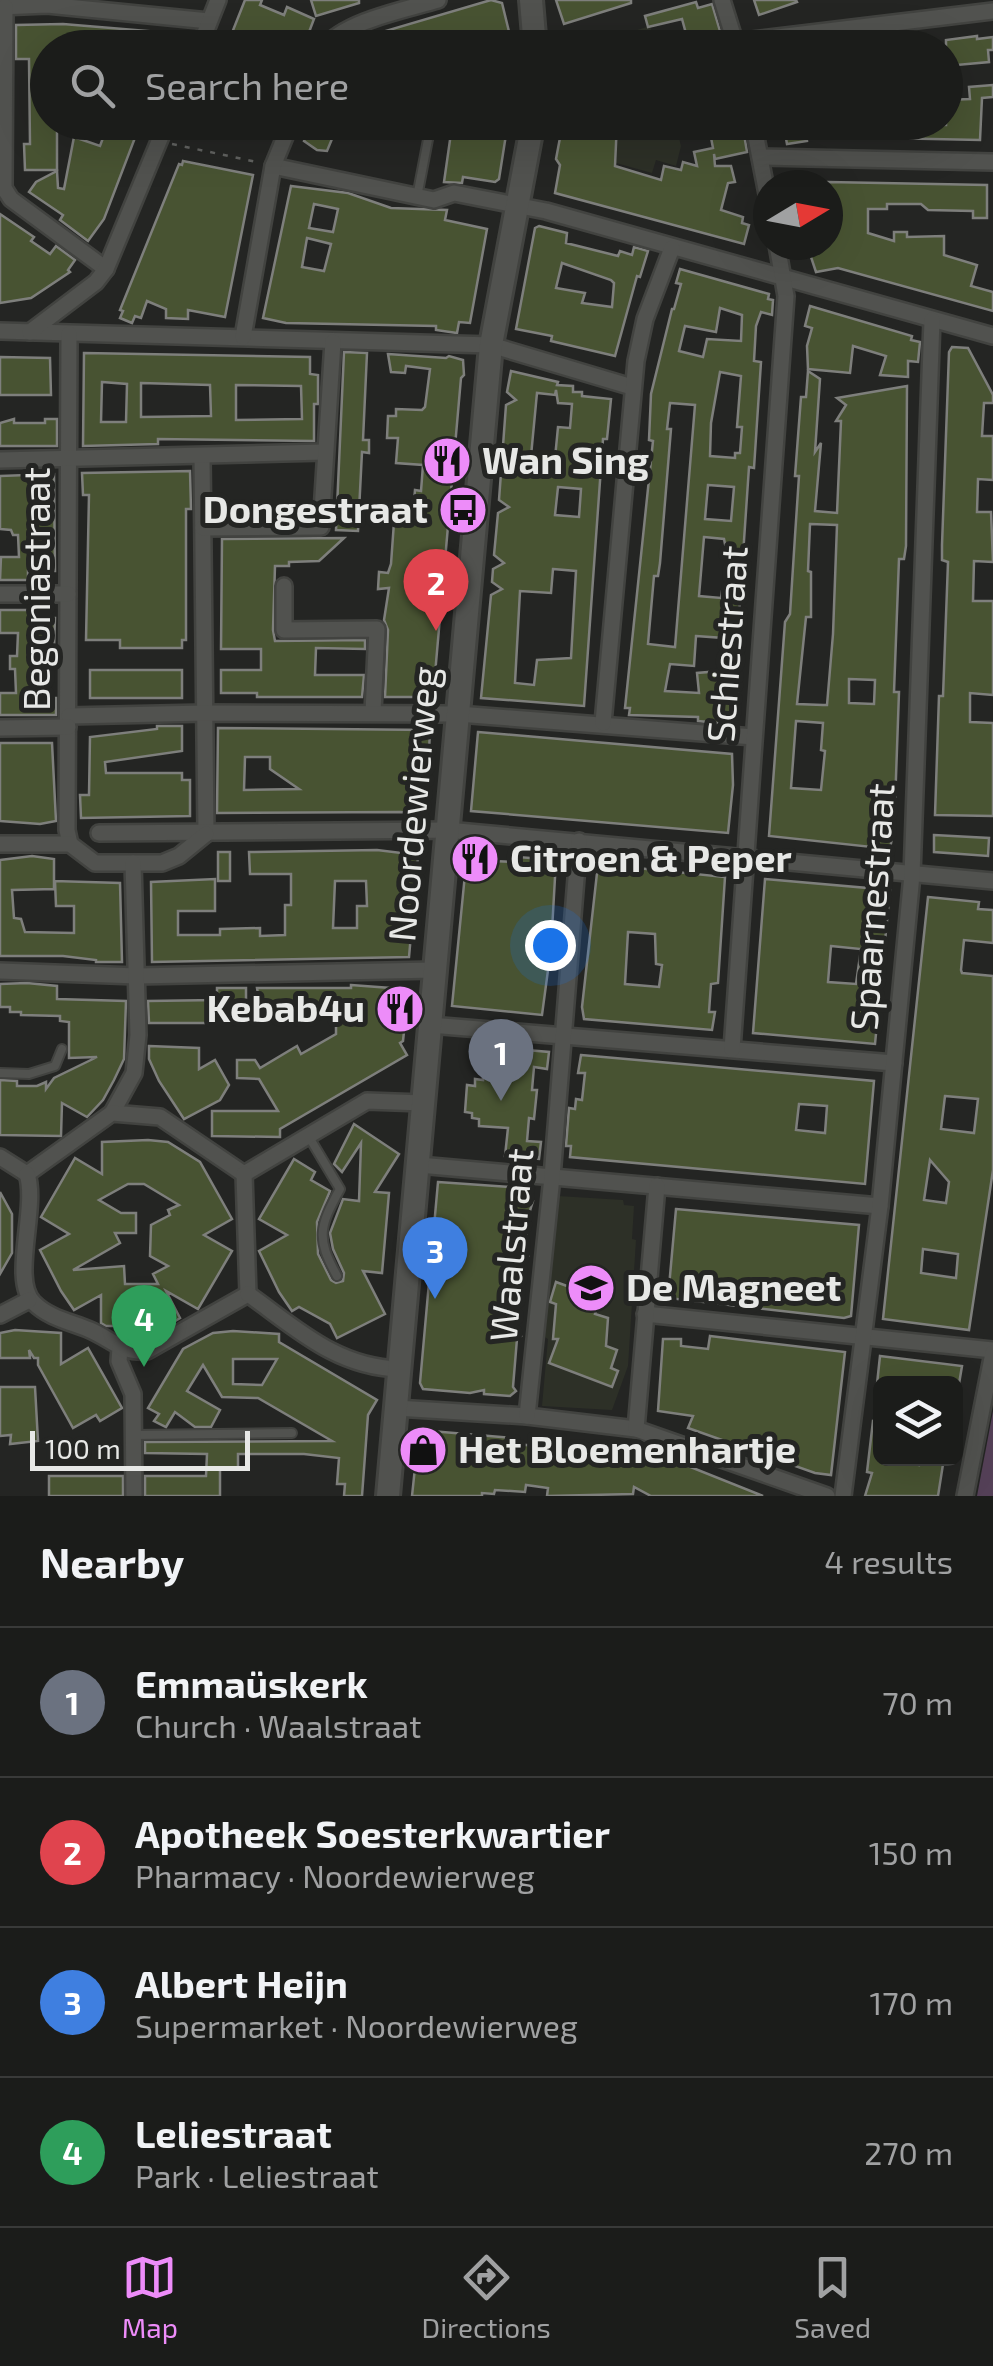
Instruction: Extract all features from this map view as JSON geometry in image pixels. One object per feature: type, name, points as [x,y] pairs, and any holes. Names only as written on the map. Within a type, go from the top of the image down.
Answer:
[{"type":"street","points":[[205,30],[218,0]]},
{"type":"street","points":[[346,30],[438,0]]},
{"type":"street","points":[[531,0],[534,30]]},
{"type":"street","points":[[722,0],[732,30]]},
{"type":"street","points":[[106,269],[11,199],[4,188],[3,7],[47,2],[169,7],[209,20]]},
{"type":"street","points":[[850,30],[993,11]]},
{"type":"street","points":[[242,337],[273,166],[284,140]]},
{"type":"street","name":"Noordewierweg","points":[[388,1496],[491,345],[529,140]]},
{"type":"street","points":[[757,140],[762,170]]},
{"type":"street","points":[[30,332],[96,282],[106,269],[160,141]]},
{"type":"street","points":[[760,157],[993,162]]},
{"type":"street","points":[[273,166],[434,200],[454,194],[516,204],[993,336]]},
{"type":"street","points":[[602,723],[632,386],[645,319],[672,248]]},
{"type":"street","name":"Schiestraat","points":[[732,1049],[786,296],[780,260]]},
{"type":"street","name":"Spaarnestraat","points":[[843,1496],[880,1206],[912,875],[932,320]]},
{"type":"street","points":[[0,331],[491,345],[632,386]]},
{"type":"street","name":"Begoniastraat","points":[[68,334],[66,830],[70,844]]},
{"type":"street","points":[[203,528],[322,528],[333,342]]},
{"type":"street","points":[[0,460],[324,452]]},
{"type":"street","points":[[202,456],[206,834]]},
{"type":"street","points":[[284,586],[284,630],[377,629],[373,712]]},
{"type":"street","points":[[0,594],[68,594]]},
{"type":"street","points":[[0,728],[205,713],[373,712],[602,723],[754,737]]},
{"type":"street","points":[[99,833],[446,830],[993,882]]},
{"type":"street","points":[[0,844],[70,844],[94,863],[134,864],[179,856],[206,834]]},
{"type":"street","name":"Waalstraat","points":[[527,1416],[552,1177],[579,841]]},
{"type":"street","points":[[27,1174],[112,1113],[134,1072],[134,864]]},
{"type":"street","points":[[0,971],[137,976],[434,970]]},
{"type":"street","points":[[430,1025],[894,1064]]},
{"type":"street","points":[[244,1174],[367,1101],[423,1103]]},
{"type":"street","points":[[112,1113],[160,1117],[244,1174]]},
{"type":"street","points":[[0,1157],[27,1174]]},
{"type":"street","points":[[418,1165],[880,1206]]},
{"type":"street","points":[[27,1174],[30,1222],[24,1240],[24,1288],[30,1300],[72,1326],[90,1330],[120,1348],[147,1351],[248,1294]]},
{"type":"street","points":[[244,1174],[248,1294]]},
{"type":"street","points":[[636,1429],[657,1186]]},
{"type":"street","points":[[248,1294],[336,1356],[376,1368],[398,1369]]},
{"type":"street","points":[[0,1315],[30,1300]]},
{"type":"street","points":[[645,1314],[993,1351],[966,1496]]},
{"type":"street","points":[[120,1348],[119,1361],[132,1387],[134,1496]]},
{"type":"street","points":[[396,1408],[527,1416],[636,1429],[827,1496]]},
{"type":"lane","points":[[418,197],[428,140]]},
{"type":"lane","points":[[0,1072],[29,1074],[55,1066],[62,1049]]},
{"type":"lane","points":[[309,1136],[340,1189],[324,1217],[321,1234],[323,1250],[337,1276]]},
{"type":"lane","points":[[134,1434],[292,1432]]},
{"type":"path","points":[[160,141],[273,166]]},
{"type":"shaded area","points":[[617,140],[679,140],[676,166],[656,160],[652,173],[616,163]]},
{"type":"shaded area","name":"De Magneet","points":[[558,1196],[623,1200],[624,1205],[634,1206],[632,1239],[636,1240],[628,1366],[612,1410],[542,1406],[548,1339],[543,1336]]},
{"type":"shaded area","points":[[993,1411],[993,1496],[977,1496]]},
{"type":"building","points":[[245,0],[262,0],[260,5],[284,15],[287,7],[314,19],[310,30],[233,30]]},
{"type":"building","points":[[311,0],[359,0],[359,3],[316,16]]},
{"type":"building","points":[[491,0],[502,3],[509,30],[389,30]]},
{"type":"building","points":[[556,0],[631,0],[631,3],[564,24]]},
{"type":"building","points":[[754,0],[796,0],[797,2],[759,15]]},
{"type":"building","points":[[696,2],[698,8],[712,4],[720,30],[685,30],[682,19],[648,27],[645,16]]},
{"type":"building","points":[[16,25],[135,30],[30,30],[30,140],[57,140],[57,170],[25,170],[24,144],[30,144],[29,59],[16,59]]},
{"type":"building","points":[[993,37],[989,62],[963,64],[963,38]]},
{"type":"building","points":[[993,85],[993,97],[982,98],[980,140],[963,140],[963,99],[970,99],[969,87]]},
{"type":"building","points":[[73,140],[100,146],[102,140],[134,140],[104,219],[88,241],[60,220],[63,215],[29,192],[36,182],[57,171],[58,188],[64,189]]},
{"type":"building","points":[[332,140],[327,151],[317,150],[304,141]]},
{"type":"building","points":[[450,140],[505,140],[499,179],[495,182],[463,177],[462,183],[444,182]]},
{"type":"building","points":[[560,140],[616,140],[615,166],[661,180],[664,166],[681,170],[683,162],[697,166],[694,152],[713,148],[711,140],[745,140],[747,152],[715,159],[714,154],[715,166],[731,166],[735,182],[728,183],[721,210],[743,217],[742,223],[749,225],[744,244],[555,193],[560,165],[556,159]]},
{"type":"building","points":[[183,161],[253,175],[225,317],[188,310],[188,319],[166,318],[166,309],[147,301],[141,318],[135,316],[132,323],[120,318],[120,310]]},
{"type":"building","points":[[843,182],[987,185],[987,218],[973,218],[973,211],[887,204],[887,209],[868,209],[868,233],[894,241],[894,232],[907,232],[907,237],[944,236],[944,255],[977,265],[971,286],[993,292],[993,311],[838,268],[816,272],[812,260],[843,260]]},
{"type":"building","points":[[291,186],[348,193],[391,208],[447,210],[445,220],[487,229],[470,323],[459,322],[457,333],[436,330],[436,326],[286,323],[263,318]],"holes":[[[314,204],[338,209],[333,232],[309,228]],[[307,238],[331,244],[324,271],[302,267]]]},
{"type":"building","points":[[0,214],[34,237],[31,241],[50,254],[56,246],[75,260],[70,272],[31,298],[0,303]]},
{"type":"building","points":[[535,228],[567,233],[566,243],[618,256],[620,251],[632,255],[634,247],[648,251],[615,356],[516,329]],"holes":[[[562,263],[611,280],[612,307],[582,303],[585,293],[556,288]]]},
{"type":"building","points":[[680,269],[769,294],[768,299],[773,300],[772,315],[761,312],[756,326],[754,361],[761,362],[754,468],[749,467],[736,720],[720,719],[719,723],[698,721],[698,717],[629,715],[630,708],[625,708],[653,441],[649,440],[651,394],[681,284],[676,283]],"holes":[[[720,308],[742,315],[741,341],[707,339],[703,357],[679,351],[685,326],[716,332]],[[720,372],[741,376],[737,427],[742,427],[740,453],[735,453],[735,458],[710,456]],[[670,403],[695,405],[675,647],[648,644],[654,576],[658,576],[660,563],[671,429],[667,429]],[[708,485],[734,487],[731,521],[705,519]],[[704,537],[724,539],[728,559],[726,591],[722,591],[721,598],[699,596]],[[696,636],[723,638],[720,671],[697,673],[699,693],[665,691],[670,664],[694,666]]]},
{"type":"building","points":[[810,306],[912,336],[911,340],[920,342],[918,362],[908,361],[908,377],[880,375],[886,356],[853,346],[850,373],[808,369],[807,346],[812,328],[805,326]]},
{"type":"building","points":[[952,347],[968,348],[993,395],[993,403],[984,403],[982,436],[993,436],[993,480],[978,479],[977,512],[991,512],[993,562],[974,561],[973,601],[993,601],[993,695],[970,693],[970,722],[993,723],[993,816],[935,815],[948,562],[942,560],[942,545]]},
{"type":"building","points":[[344,352],[367,353],[363,440],[369,440],[369,453],[362,452],[358,531],[336,530]]},
{"type":"building","points":[[84,353],[310,357],[310,374],[318,375],[314,441],[158,439],[158,444],[83,446]],"holes":[[[102,382],[127,384],[126,422],[101,422]],[[141,383],[210,385],[211,416],[141,417]],[[236,385],[301,386],[302,419],[236,420]]]},
{"type":"building","points":[[388,354],[463,360],[433,697],[385,697],[388,630],[384,620],[389,588],[378,589],[379,572],[388,573],[391,564],[394,522],[412,523],[415,490],[421,491],[423,465],[396,463],[398,438],[387,438],[388,416],[396,416],[396,409],[425,407],[430,369],[406,366],[405,373],[391,372]]},
{"type":"building","points":[[0,357],[50,358],[51,395],[0,395]]},
{"type":"building","points":[[511,371],[573,386],[573,392],[582,392],[582,396],[611,399],[607,439],[603,439],[584,706],[481,698],[491,595],[502,589],[492,582],[493,569],[504,563],[494,555],[498,513],[509,507],[499,500],[506,405],[516,400],[507,392]],"holes":[[[556,390],[558,403],[572,404],[570,428],[558,427],[555,458],[531,456],[537,393],[555,395]],[[558,487],[581,489],[579,517],[555,515]],[[553,569],[576,571],[571,658],[537,660],[534,685],[515,683],[520,591],[551,593]]]},
{"type":"building","points":[[808,371],[820,379],[815,452],[821,443],[815,511],[837,513],[841,421],[836,421],[846,405],[837,398],[907,386],[906,546],[904,559],[899,559],[894,692],[899,692],[895,805],[889,805],[887,831],[893,832],[890,849],[769,836],[785,622],[790,614],[801,397],[806,397]],"holes":[[[810,524],[837,525],[827,705],[797,704],[806,617],[811,617]],[[849,679],[875,680],[874,704],[849,703]],[[796,721],[823,723],[821,790],[791,788]]]},
{"type":"building","points":[[14,419],[14,423],[45,423],[45,419],[57,419],[57,446],[0,446],[0,423]]},
{"type":"building","points":[[190,471],[191,509],[186,509],[186,640],[182,640],[182,648],[120,648],[120,640],[86,640],[89,495],[83,495],[82,473]]},
{"type":"building","points":[[54,474],[55,571],[28,571],[28,580],[0,580],[1,557],[19,557],[18,535],[0,529],[0,476]]},
{"type":"building","points":[[344,538],[319,561],[275,566],[273,630],[275,641],[365,640],[365,649],[316,648],[315,675],[364,675],[362,697],[221,693],[221,670],[261,670],[261,649],[221,649],[222,539]]},
{"type":"building","points":[[0,610],[29,610],[29,617],[55,618],[54,649],[42,649],[42,665],[47,666],[47,693],[56,698],[56,715],[0,715],[0,693],[16,693],[10,656],[17,656],[18,633],[0,633]]},
{"type":"building","points":[[90,670],[182,670],[182,698],[90,698]]},
{"type":"building","points":[[182,726],[182,751],[105,762],[106,773],[182,773],[182,780],[190,780],[190,816],[81,818],[80,795],[89,795],[90,737]]},
{"type":"building","points":[[218,728],[430,730],[426,816],[401,812],[217,813]],"holes":[[[245,757],[270,757],[270,769],[299,789],[244,790]]]},
{"type":"building","points":[[478,732],[732,754],[728,833],[471,811]]},
{"type":"building","points":[[0,743],[52,743],[56,821],[0,821]]},
{"type":"building","points":[[934,835],[989,838],[988,856],[934,852]]},
{"type":"building","points":[[377,850],[418,855],[409,957],[152,962],[151,882],[215,879],[215,911],[178,911],[178,935],[220,935],[220,929],[260,928],[260,936],[285,935],[285,905],[291,905],[291,874],[250,874],[249,852]],"holes":[[[335,881],[366,881],[367,906],[357,906],[357,928],[333,928]]]},
{"type":"building","points":[[218,852],[230,852],[230,881],[218,881]]},
{"type":"building","points":[[467,854],[494,856],[493,861],[516,862],[518,857],[556,860],[542,1015],[452,1006]]},
{"type":"building","points":[[32,856],[54,859],[54,889],[12,890],[14,918],[21,919],[25,932],[74,933],[74,906],[56,906],[55,881],[120,883],[122,962],[63,956],[0,956],[0,860]]},
{"type":"building","points":[[598,864],[725,877],[718,983],[711,984],[709,1012],[715,1012],[712,1030],[584,1019],[582,1007]],"holes":[[[628,932],[655,934],[656,964],[662,965],[659,987],[625,984]]]},
{"type":"building","points":[[765,879],[890,890],[875,1044],[753,1033]],"holes":[[[831,946],[861,949],[856,984],[828,982]]]},
{"type":"building","points":[[928,897],[979,902],[978,909],[993,910],[993,943],[964,940],[961,970],[993,976],[993,1170],[969,1330],[883,1319]],"holes":[[[945,1096],[978,1099],[974,1133],[941,1129]],[[930,1160],[949,1182],[946,1203],[924,1200]],[[923,1249],[958,1254],[956,1278],[921,1273]]]},
{"type":"building","points":[[0,984],[57,986],[57,999],[126,1001],[124,1059],[114,1080],[87,1117],[62,1103],[61,1136],[0,1135],[0,1080],[17,1081],[17,1086],[46,1082],[46,1089],[54,1078],[97,1057],[69,1058],[69,1022],[60,1021],[60,1016],[21,1015],[10,1012],[10,1007],[0,1007]]},
{"type":"building","points":[[351,985],[404,989],[408,994],[400,1043],[407,1055],[280,1129],[280,1137],[212,1136],[212,1111],[278,1111],[259,1079],[237,1078],[237,1060],[255,1060],[260,1068],[297,1046],[301,1054],[336,1034],[336,1015],[323,1016],[323,1010],[283,1010],[283,1017],[262,1017],[257,988]]},
{"type":"building","points":[[217,988],[246,988],[246,1018],[215,1018],[215,1023],[149,1023],[148,1001],[217,1000]]},
{"type":"building","points":[[149,1046],[199,1048],[199,1069],[215,1060],[229,1085],[220,1100],[184,1119],[159,1081],[149,1059]]},
{"type":"building","points":[[515,1049],[549,1052],[547,1069],[534,1067],[532,1090],[537,1090],[534,1119],[529,1118],[527,1141],[541,1142],[539,1159],[505,1156],[508,1128],[479,1126],[479,1119],[465,1112],[467,1085],[475,1086],[475,1079],[483,1080],[483,1074],[513,1077]]},
{"type":"building","points":[[581,1055],[874,1081],[865,1184],[570,1157],[571,1146],[566,1146],[569,1108],[575,1109],[576,1099],[582,1100],[585,1073],[578,1073]],"holes":[[[799,1104],[827,1106],[825,1133],[796,1130]]]},
{"type":"building","points":[[354,1124],[399,1154],[375,1192],[389,1193],[382,1273],[363,1271],[385,1314],[337,1338],[330,1324],[299,1307],[292,1311],[279,1292],[259,1251],[287,1235],[259,1219],[294,1159],[315,1172],[311,1180],[330,1191],[317,1222],[318,1254],[331,1280],[343,1281],[344,1273],[330,1233],[343,1199],[359,1201],[361,1143],[342,1172],[334,1164]]},
{"type":"building","points":[[102,1142],[168,1142],[200,1162],[232,1219],[204,1235],[232,1251],[198,1309],[166,1291],[180,1318],[167,1326],[106,1326],[101,1323],[101,1295],[74,1310],[40,1250],[69,1234],[41,1217],[75,1158],[102,1174]],"holes":[[[128,1184],[144,1184],[179,1205],[151,1225],[150,1256],[168,1266],[153,1274],[158,1284],[125,1284],[124,1266],[73,1270],[120,1243],[115,1233],[136,1233],[136,1213],[121,1213],[99,1200]]]},
{"type":"building","points":[[438,1182],[524,1188],[523,1194],[533,1201],[528,1217],[528,1256],[521,1261],[518,1289],[515,1329],[521,1336],[517,1339],[513,1387],[516,1391],[510,1396],[484,1394],[484,1390],[470,1393],[423,1389],[420,1383]]},
{"type":"building","points":[[0,1192],[12,1214],[12,1253],[0,1274]]},
{"type":"building","points":[[676,1209],[859,1225],[851,1316],[668,1298]]},
{"type":"building","points":[[556,1282],[600,1298],[595,1314],[608,1318],[606,1346],[617,1350],[611,1368],[618,1371],[612,1387],[549,1363],[558,1339],[553,1339],[556,1304],[550,1302]]},
{"type":"building","points":[[0,1333],[61,1333],[61,1364],[88,1348],[122,1408],[100,1421],[96,1415],[73,1428],[38,1365],[38,1358],[29,1350],[30,1358],[0,1358]]},
{"type":"building","points":[[213,1333],[279,1334],[279,1342],[377,1400],[368,1415],[362,1496],[344,1496],[345,1484],[337,1484],[339,1458],[238,1454],[238,1469],[220,1469],[220,1496],[145,1496],[145,1476],[206,1476],[207,1454],[145,1453],[145,1442],[332,1441],[258,1398],[222,1397],[203,1365],[187,1391],[220,1410],[211,1427],[195,1427],[175,1412],[166,1427],[154,1421],[159,1414],[148,1408],[183,1349]],"holes":[[[233,1359],[277,1359],[262,1385],[233,1384]]]},
{"type":"building","points":[[710,1336],[845,1352],[831,1475],[815,1473],[688,1428],[693,1416],[658,1411],[663,1339],[681,1339],[681,1346],[708,1349]]},
{"type":"building","points":[[880,1356],[962,1366],[960,1376],[878,1376]]},
{"type":"building","points":[[0,1387],[35,1387],[38,1441],[10,1444],[11,1435],[0,1436]]},
{"type":"building","points":[[873,1421],[873,1466],[943,1466],[938,1496],[865,1496],[872,1473],[867,1472]]},
{"type":"building","points":[[419,1430],[514,1438],[514,1444],[614,1452],[615,1447],[648,1450],[763,1496],[651,1496],[634,1487],[633,1494],[547,1496],[548,1488],[526,1485],[525,1492],[495,1490],[494,1494],[482,1496],[412,1496]]},
{"type":"building","points":[[49,1476],[123,1476],[123,1496],[49,1496]]},
{"type":"place","name":"Wan Sing","points":[[447,461]]},
{"type":"place","name":"Dongestraat","points":[[463,510]]},
{"type":"place","name":"Apotheek Soesterkwartier","points":[[436,631]]},
{"type":"place","name":"Citroen & Peper","points":[[475,859]]},
{"type":"place","name":"Kebab4u","points":[[400,1009]]},
{"type":"place","name":"Emmaüskerk","points":[[501,1101]]},
{"type":"place","name":"De Magneet","points":[[591,1288]]},
{"type":"place","name":"Albert Heijn","points":[[435,1299]]},
{"type":"place","name":"Leliestraat","points":[[144,1367]]},
{"type":"place","name":"Het Bloemenhartje","points":[[423,1450]]}]
